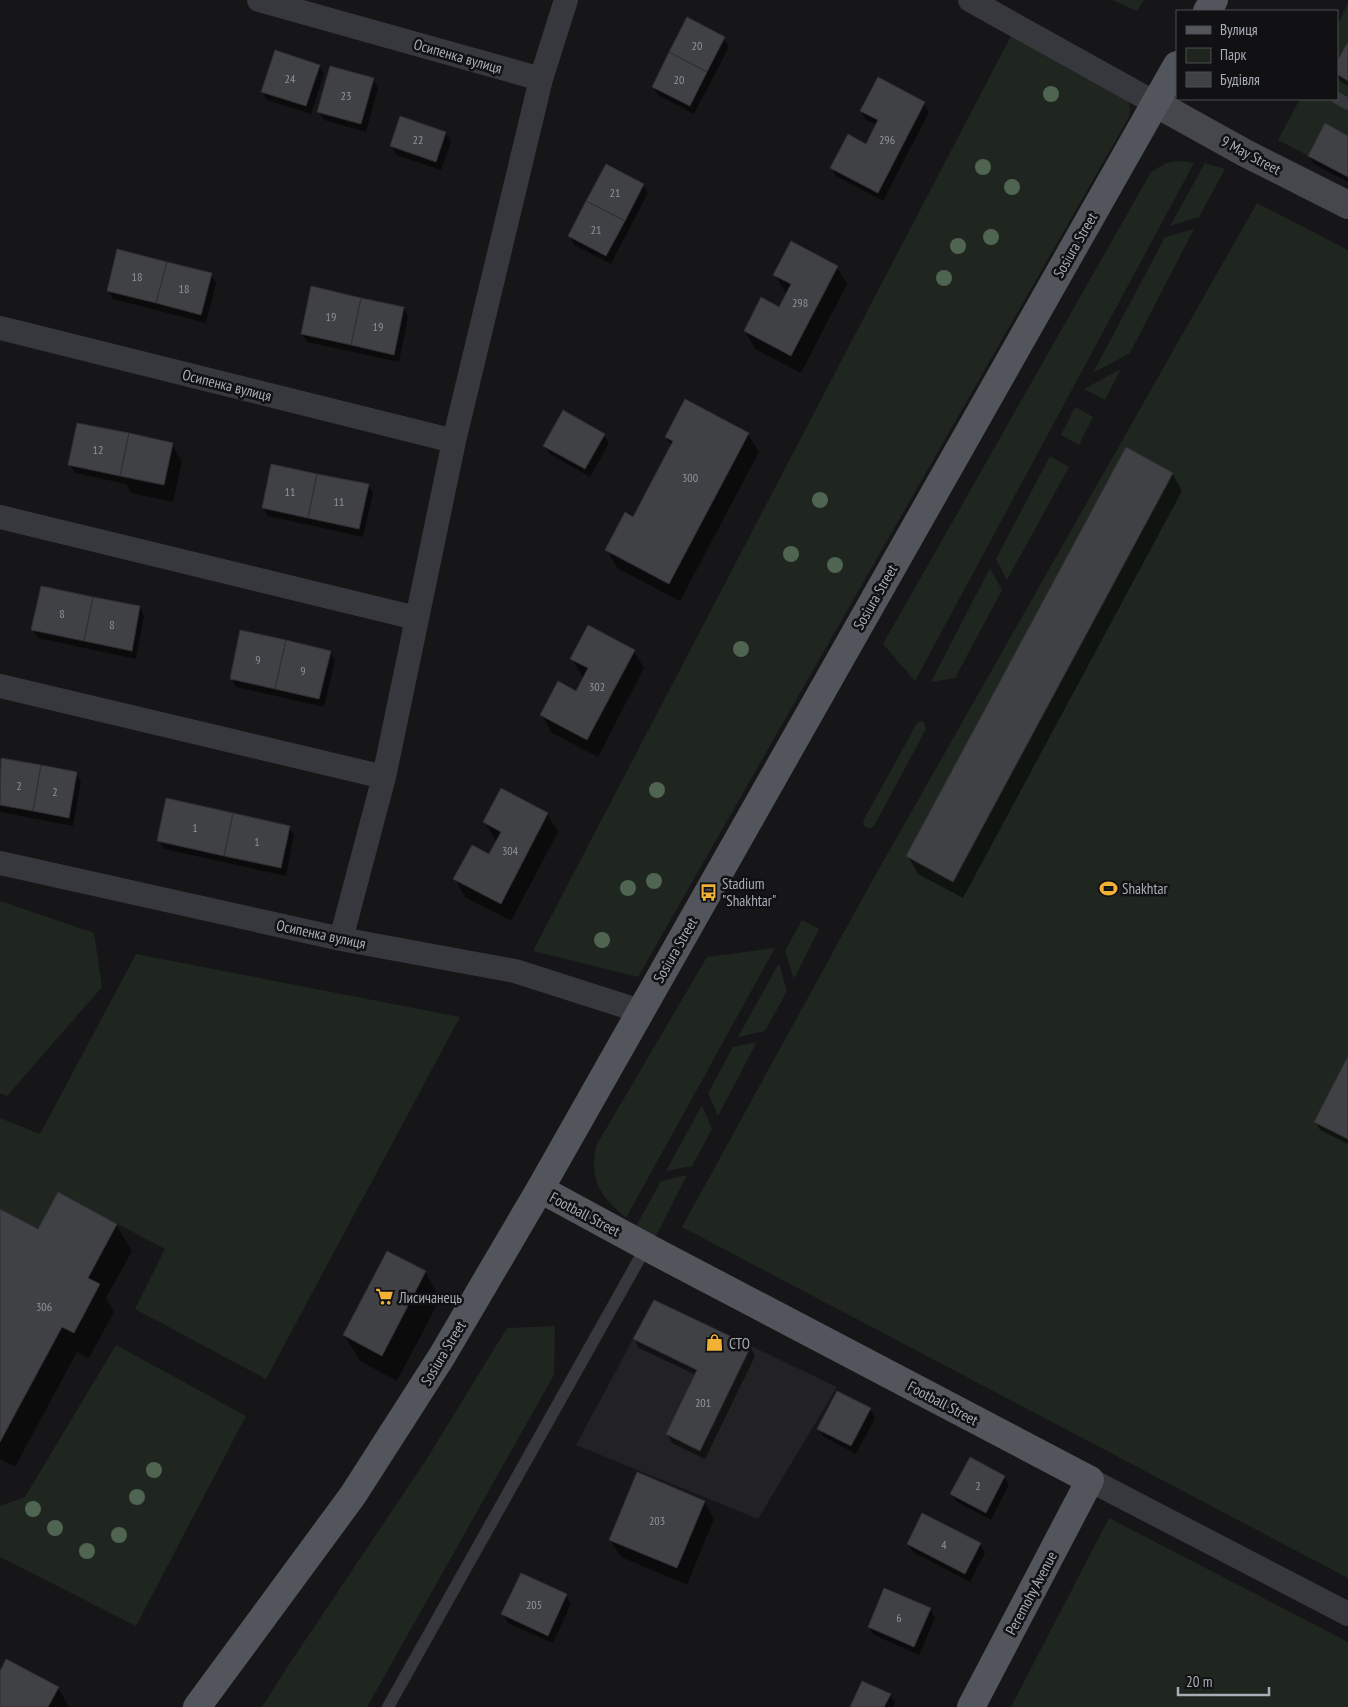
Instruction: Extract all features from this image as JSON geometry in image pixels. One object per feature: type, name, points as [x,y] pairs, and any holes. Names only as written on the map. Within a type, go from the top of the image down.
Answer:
[{"type":"main road","name":"Sosiura Street","points":[[196,1707],[353,1495],[442,1356],[540,1190],[1176,67]]},
{"type":"main road","name":"9 May Street","points":[[1155,103],[1246,153],[1348,205]]},
{"type":"main road","name":"Football Street","points":[[540,1190],[1090,1480]]},
{"type":"main road","name":"Peremohy Avenue","points":[[971,1707],[1090,1480]]},
{"type":"street","name":"Осипенка вулиця","points":[[259,0],[541,79]]},
{"type":"street","points":[[341,939],[384,777],[454,441],[541,79],[566,0]]},
{"type":"street","points":[[970,0],[1155,103]]},
{"type":"street","name":"Осипенка вулиця","points":[[0,328],[454,441]]},
{"type":"street","points":[[0,517],[416,618]]},
{"type":"street","points":[[0,686],[384,777]]},
{"type":"street","name":"Осипенка вулиця","points":[[0,863],[341,939],[515,971],[640,1011]]},
{"type":"street","name":"Football Street","points":[[1090,1480],[1348,1614]]},
{"type":"lane","points":[[388,1707],[646,1247]]},
{"type":"shaded area","points":[[654,1300],[837,1387],[758,1519],[576,1445]]},
{"type":"green space","points":[[1112,0],[1144,0],[1137,11]]},
{"type":"green space","points":[[1348,3],[1348,177],[1278,140],[1299,100],[1338,100],[1338,24]]},
{"type":"green space","points":[[1012,34],[1126,97],[1130,107],[1129,117],[638,977],[533,951]]},
{"type":"green space","points":[[1179,161],[1194,163],[915,681],[883,644],[1151,172],[1166,163]]},
{"type":"green space","points":[[1205,163],[1225,169],[1199,217],[1170,226]]},
{"type":"green space","name":"Shakhtar","points":[[1257,203],[1348,250],[1348,1578],[682,1227],[872,881]]},
{"type":"green space","points":[[1194,229],[1130,353],[1093,373],[1165,237]]},
{"type":"green space","points":[[1121,369],[1105,400],[1084,389]]},
{"type":"green space","points":[[1075,407],[1093,417],[1079,445],[1061,435]]},
{"type":"green space","points":[[1050,456],[1069,467],[1007,580],[996,559]]},
{"type":"green space","points":[[990,568],[1002,590],[955,678],[931,682]]},
{"type":"green space","points":[[920,721],[924,722],[926,729],[874,826],[867,828],[863,825],[864,819],[917,723]]},
{"type":"green space","points":[[0,901],[94,933],[102,987],[7,1096],[0,1093]]},
{"type":"green space","points":[[802,920],[819,929],[794,979],[785,951]]},
{"type":"green space","points":[[775,948],[626,1218],[610,1203],[599,1187],[594,1169],[596,1146],[707,957]]},
{"type":"green space","points":[[136,954],[460,1017],[266,1379],[135,1309],[165,1249],[58,1192],[38,1229],[0,1209],[0,1118],[40,1134]]},
{"type":"green space","points":[[779,963],[787,991],[765,1031],[738,1037]]},
{"type":"green space","points":[[757,1042],[718,1116],[708,1093],[733,1047]]},
{"type":"green space","points":[[702,1105],[712,1129],[692,1166],[666,1171]]},
{"type":"green space","points":[[687,1175],[655,1238],[636,1226],[661,1181]]},
{"type":"green space","points":[[555,1326],[554,1375],[367,1707],[262,1707],[426,1460],[507,1328]]},
{"type":"green space","points":[[116,1345],[246,1416],[136,1626],[0,1557],[0,1506],[25,1497]]},
{"type":"green space","points":[[1109,1518],[1348,1642],[1348,1707],[1011,1707]]},
{"type":"building","points":[[687,17],[725,37],[707,72],[669,52]]},
{"type":"building","points":[[1348,42],[1348,81],[1338,75],[1338,59]]},
{"type":"building","points":[[275,50],[320,65],[306,106],[261,92]]},
{"type":"building","points":[[669,52],[707,72],[690,106],[652,87]]},
{"type":"building","points":[[330,66],[374,78],[361,124],[317,112]]},
{"type":"building","points":[[878,77],[925,102],[878,193],[830,168],[848,134],[866,144],[878,120],[860,111]]},
{"type":"building","points":[[400,116],[446,132],[436,162],[390,146]]},
{"type":"building","points":[[1325,123],[1348,136],[1348,177],[1308,156]]},
{"type":"building","points":[[606,164],[644,184],[625,221],[586,201]]},
{"type":"building","points":[[586,201],[625,221],[606,256],[568,236]]},
{"type":"building","points":[[791,241],[838,266],[791,356],[744,331],[761,297],[779,307],[791,284],[773,275]]},
{"type":"building","points":[[117,249],[167,262],[156,303],[107,291]]},
{"type":"building","points":[[167,262],[212,273],[201,315],[156,303]]},
{"type":"building","points":[[311,286],[361,298],[351,345],[301,334]]},
{"type":"building","points":[[361,298],[404,307],[394,355],[351,345]]},
{"type":"building","points":[[685,399],[749,433],[669,584],[605,550],[625,512],[633,517],[673,441],[665,437]]},
{"type":"building","points":[[563,410],[605,434],[585,469],[543,446]]},
{"type":"building","points":[[77,423],[129,433],[120,476],[68,465]]},
{"type":"building","points":[[129,433],[173,443],[164,485],[120,476]]},
{"type":"building","points":[[1126,447],[1173,473],[953,882],[906,856]]},
{"type":"building","points":[[271,464],[317,474],[308,518],[262,508]]},
{"type":"building","points":[[317,474],[369,484],[359,529],[308,518]]},
{"type":"building","points":[[41,586],[93,597],[84,641],[31,630]]},
{"type":"building","points":[[93,597],[140,606],[132,651],[84,641]]},
{"type":"building","points":[[588,625],[635,650],[587,740],[540,715],[558,681],[576,691],[588,668],[570,659]]},
{"type":"building","points":[[240,630],[286,640],[275,689],[230,679]]},
{"type":"building","points":[[286,640],[331,651],[319,699],[275,689]]},
{"type":"building","points":[[1,758],[41,765],[33,811],[0,805]]},
{"type":"building","points":[[41,765],[77,772],[69,818],[33,811]]},
{"type":"building","points":[[501,788],[548,813],[501,904],[453,879],[472,845],[489,854],[501,832],[483,822]]},
{"type":"building","points":[[166,798],[233,813],[224,856],[157,841]]},
{"type":"building","points":[[233,813],[290,826],[281,868],[224,856]]},
{"type":"building","points":[[1348,1056],[1348,1139],[1314,1122]]},
{"type":"building","points":[[58,1192],[117,1224],[88,1278],[100,1284],[74,1333],[62,1327],[0,1442],[0,1209],[38,1229]]},
{"type":"building","points":[[387,1251],[426,1271],[382,1356],[343,1335]]},
{"type":"building","points":[[654,1300],[751,1346],[700,1451],[666,1434],[697,1370],[633,1339]]},
{"type":"building","points":[[837,1391],[871,1408],[851,1446],[817,1429]]},
{"type":"building","points":[[970,1457],[1005,1476],[986,1513],[950,1494]]},
{"type":"building","points":[[637,1472],[705,1501],[677,1568],[609,1540]]},
{"type":"building","points":[[922,1513],[981,1543],[965,1574],[907,1544]]},
{"type":"building","points":[[521,1573],[567,1594],[548,1636],[501,1614]]},
{"type":"building","points":[[884,1588],[931,1608],[914,1647],[868,1627]]},
{"type":"building","points":[[6,1659],[59,1687],[48,1707],[0,1707],[0,1671]]},
{"type":"building","points":[[862,1681],[891,1694],[884,1707],[850,1707]]},
{"type":"place","name":"Shakhtar","points":[[1108,888]]},
{"type":"place","name":"Stadium \"Shakhtar\"","points":[[708,892]]},
{"type":"place","name":"Лисичанець","points":[[385,1297]]},
{"type":"place","name":"СТО","points":[[715,1343]]}]
